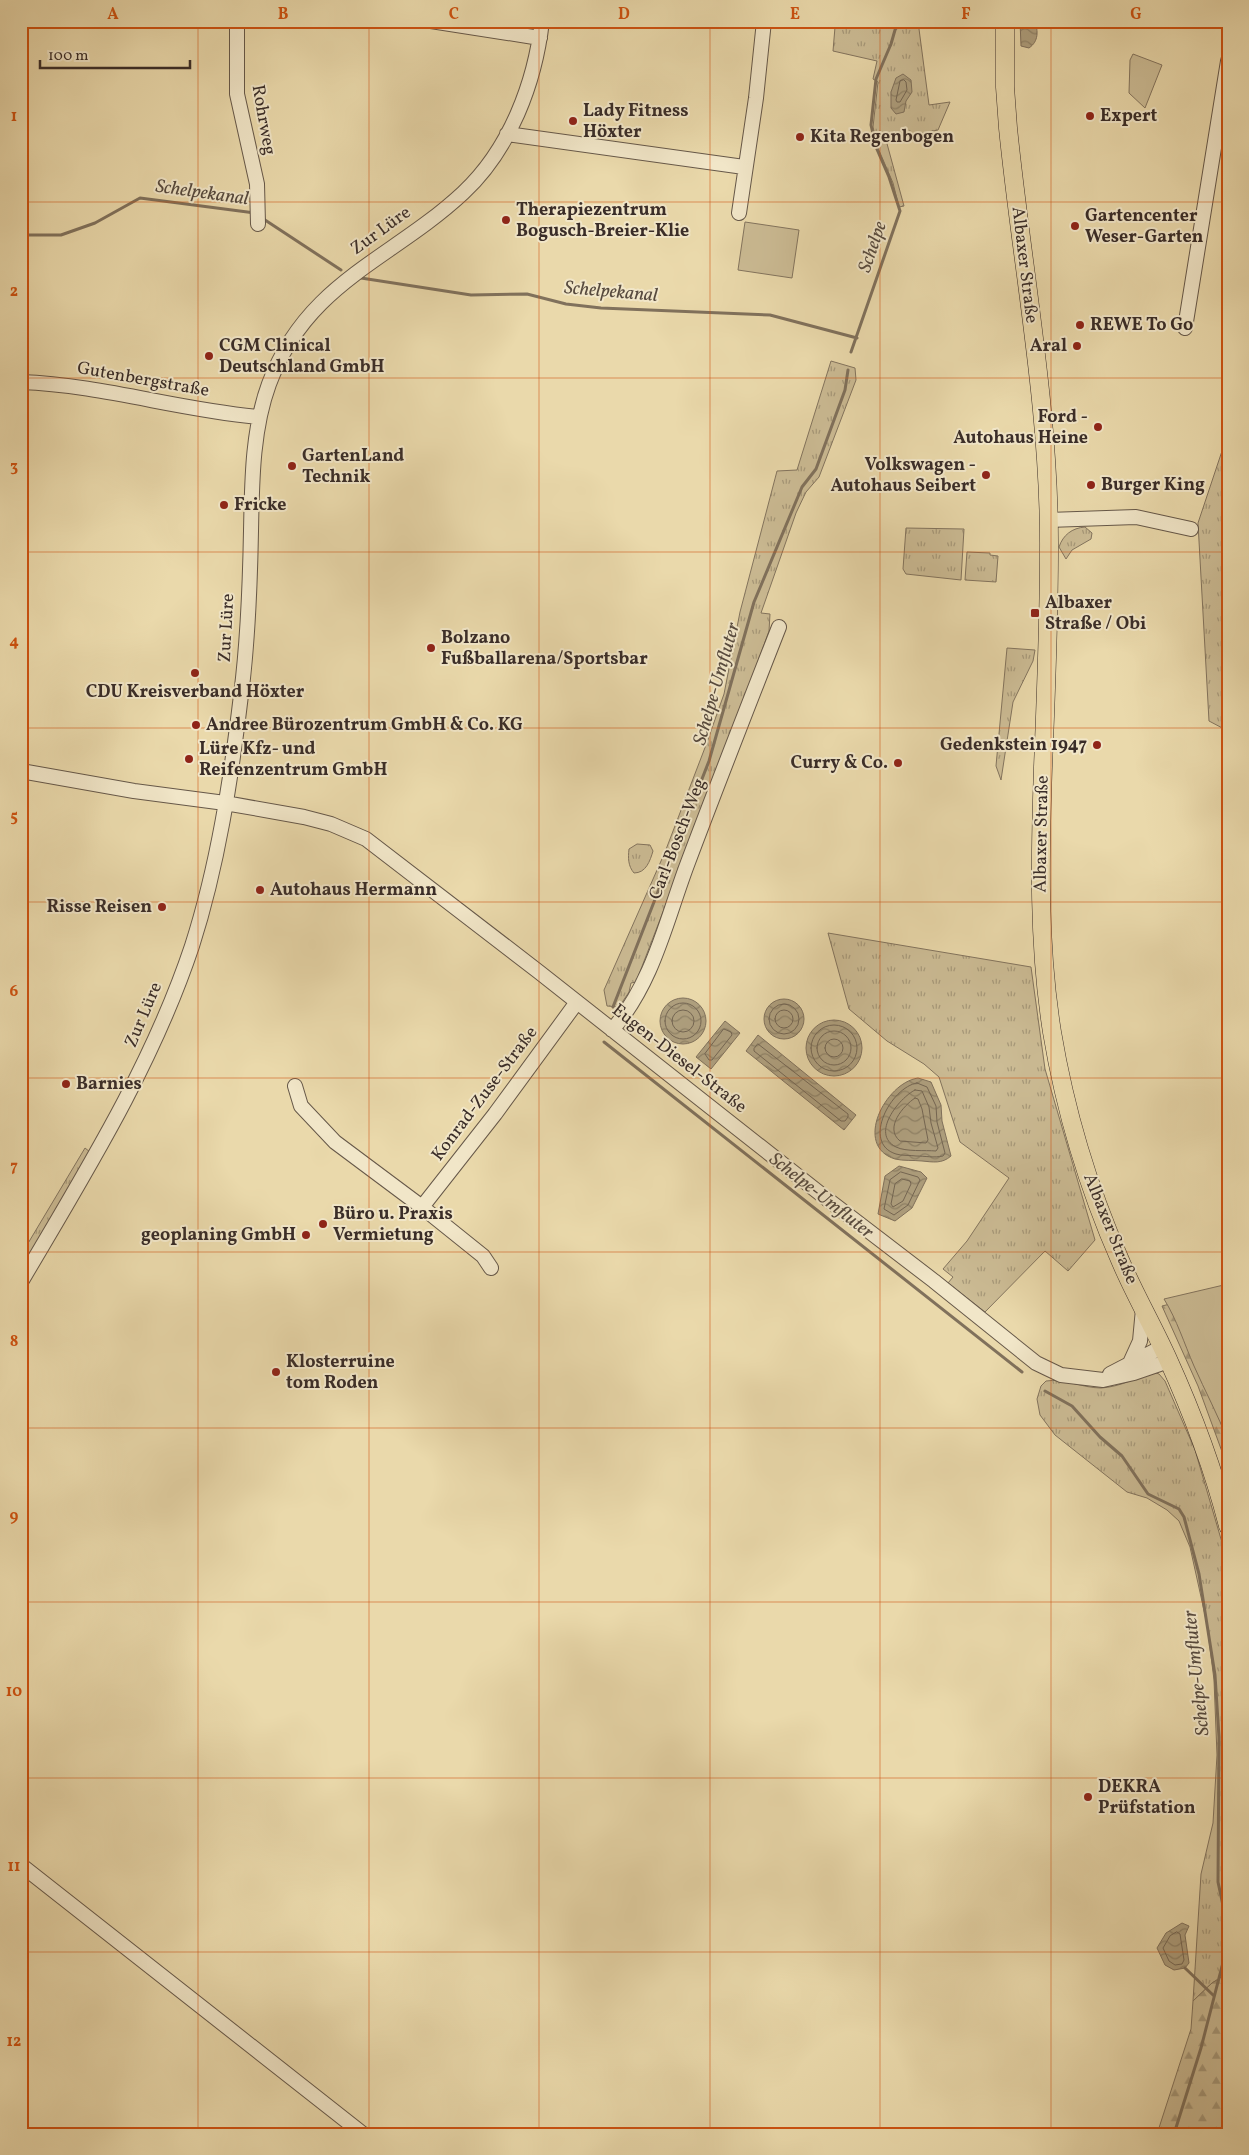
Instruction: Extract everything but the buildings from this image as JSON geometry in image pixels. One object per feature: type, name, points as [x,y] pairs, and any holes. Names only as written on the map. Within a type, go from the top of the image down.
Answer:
[{"type":"main road","name":"Albaxer Straße","points":[[1005,21],[1005,87],[1008,128],[1038,374],[1048,520],[1047,654],[1040,874],[1042,934],[1047,993],[1060,1072],[1079,1148],[1105,1223],[1165,1354],[1210,1464],[1228,1526]]},
{"type":"street","name":"Rohrweg","points":[[237,21],[237,94],[257,184],[258,224]]},
{"type":"street","points":[[431,21],[540,38]]},
{"type":"street","name":"Zur Lüre","points":[[21,1282],[95,1156],[134,1082],[164,1019],[195,935],[210,881],[237,730],[246,653],[251,502],[259,417],[269,384],[282,354],[311,312],[350,277],[465,191],[495,154],[524,100],[540,38],[542,21]]},
{"type":"street","points":[[738,213],[756,98],[764,21]]},
{"type":"street","points":[[1185,328],[1228,61]]},
{"type":"street","points":[[507,134],[744,167]]},
{"type":"street","name":"Gutenbergstraße","points":[[21,382],[51,383],[142,397],[229,414],[259,417]]},
{"type":"street","points":[[1048,520],[1136,517],[1191,529]]},
{"type":"street","name":"Carl-Bosch-Weg","points":[[612,1030],[633,1003],[653,961],[686,867],[779,627]]},
{"type":"street","points":[[21,771],[134,791],[225,804]]},
{"type":"street","name":"Eugen-Diesel-Straße","points":[[225,804],[331,824],[366,840],[577,1002],[1036,1363],[1062,1375],[1092,1380],[1116,1378],[1165,1354]]},
{"type":"street","name":"Konrad-Zuse-Straße","points":[[422,1207],[492,1119],[577,1002]]},
{"type":"street","points":[[294,1086],[301,1106],[334,1142],[422,1207],[483,1256],[491,1268]]},
{"type":"street","points":[[1130,1363],[1140,1341],[1143,1308]]},
{"type":"street","points":[[1092,1380],[1112,1373],[1130,1363],[1165,1354]]},
{"type":"street","points":[[21,1865],[363,2134]]},
{"type":"green space","points":[[822,21],[927,21],[919,29],[929,105],[950,102],[938,130],[886,140],[904,206],[899,207],[893,183],[878,148],[873,127],[878,82],[873,79],[877,61],[833,51],[835,27],[822,26]]},
{"type":"green space","points":[[1133,54],[1162,65],[1145,108],[1129,93],[1130,60]]},
{"type":"green space","points":[[745,222],[799,230],[792,278],[738,270]]},
{"type":"green space","points":[[831,361],[855,368],[856,380],[819,477],[806,492],[796,513],[761,613],[770,614],[769,631],[636,982],[631,983],[629,992],[619,1007],[607,1006],[604,990],[665,852],[724,694],[740,612],[777,471],[797,470]]},
{"type":"green space","points":[[1228,433],[1228,731],[1209,721],[1198,523]]},
{"type":"green space","points":[[1085,527],[1092,533],[1091,539],[1072,550],[1066,559],[1059,547],[1063,539],[1072,531]]},
{"type":"green space","points":[[906,528],[964,529],[961,580],[906,574],[903,569]]},
{"type":"green space","points":[[967,552],[990,553],[990,555],[998,556],[996,582],[965,580]]},
{"type":"green space","points":[[1007,648],[1035,650],[1033,661],[1013,702],[1001,780],[996,766]]},
{"type":"green space","points":[[637,844],[650,845],[653,851],[644,869],[634,873],[629,862],[629,849]]},
{"type":"green space","points":[[828,933],[1031,967],[1045,1069],[1095,1240],[1068,1271],[1045,1251],[985,1312],[948,1283],[953,1277],[943,1269],[967,1241],[1009,1178],[960,1142],[939,1077],[924,1064],[887,1041],[849,1009]]},
{"type":"green space","points":[[85,1148],[90,1152],[21,1269],[21,1255]]},
{"type":"green space","points":[[1228,1284],[1228,1441],[1177,1323],[1164,1299]]},
{"type":"green space","points":[[1194,1298],[1228,1299],[1228,1468],[1198,1386],[1162,1306]]},
{"type":"green space","points":[[1153,1372],[1159,1374],[1165,1381],[1195,1450],[1228,1563],[1228,1973],[1212,1983],[1193,2001],[1201,1874],[1213,1823],[1217,1755],[1214,1680],[1207,1624],[1190,1547],[1179,1521],[1167,1510],[1147,1498],[1127,1492],[1055,1435],[1040,1415],[1037,1399],[1041,1386],[1046,1381],[1053,1380],[1101,1388],[1121,1384]]},
{"type":"green space","points":[[1228,1973],[1228,2134],[1157,2134],[1191,2029],[1193,2001],[1212,1983]]},
{"type":"water","points":[[1020,21],[1035,21],[1037,36],[1035,42],[1029,48],[1021,46]]},
{"type":"water","points":[[903,74],[911,80],[912,92],[906,101],[904,112],[896,114],[891,108],[891,92],[896,78]]},
{"type":"water","points":[[683,998],[696,1002],[702,1008],[706,1021],[702,1034],[696,1040],[683,1044],[670,1040],[664,1034],[660,1021],[664,1008],[670,1002]]},
{"type":"water","points":[[788,999],[795,1002],[801,1008],[804,1019],[803,1027],[795,1036],[788,1039],[780,1039],[773,1036],[765,1027],[764,1015],[767,1008],[776,1000]]},
{"type":"water","points":[[829,1020],[839,1020],[854,1028],[860,1037],[862,1048],[860,1059],[854,1068],[839,1076],[829,1076],[818,1071],[811,1064],[806,1053],[806,1043],[811,1032],[818,1025]]},
{"type":"water","points":[[725,1021],[740,1033],[711,1069],[696,1057]]},
{"type":"water","points":[[758,1035],[856,1115],[844,1130],[746,1051]]},
{"type":"water","points":[[918,1078],[931,1082],[941,1105],[942,1121],[951,1156],[948,1159],[934,1162],[895,1159],[883,1152],[876,1142],[875,1129],[878,1115],[885,1102],[906,1082]]},
{"type":"water","points":[[899,1166],[921,1172],[927,1178],[912,1208],[895,1221],[878,1214],[885,1176]]},
{"type":"water","points":[[1182,1923],[1189,1926],[1185,1935],[1189,1963],[1185,1968],[1174,1970],[1165,1965],[1157,1948],[1166,1933]]},
{"type":"waterway","name":"Schelpe","points":[[851,352],[900,211],[889,177],[876,147],[871,125],[876,79],[895,30],[901,21]]},
{"type":"waterway","name":"Schelpekanal","points":[[21,235],[61,235],[95,223],[140,198],[255,213]]},
{"type":"waterway","name":"Schelpekanal","points":[[262,218],[341,270]]},
{"type":"waterway","name":"Schelpekanal","points":[[361,278],[471,295],[527,294],[566,304],[601,308],[770,315],[857,338]]},
{"type":"waterway","name":"Schelpe-Umfluter","points":[[613,1007],[709,761],[754,602],[802,487],[816,469],[845,390],[848,370]]},
{"type":"waterway","name":"Schelpe-Umfluter","points":[[604,1042],[1022,1372]]},
{"type":"waterway","name":"Schelpe-Umfluter","points":[[1045,1391],[1072,1406],[1100,1437],[1122,1456],[1148,1494],[1179,1509],[1184,1517],[1199,1574],[1215,1675],[1219,1737],[1218,1882],[1228,1929]]},
{"type":"waterway","name":"Schelpe-Umfluter","points":[[1174,2134],[1201,2048],[1228,1943]]},
{"type":"waterway","points":[[1185,1968],[1213,1995]]},
{"type":"place","name":"Expert","points":[[1090,116]]},
{"type":"place","name":"Lady Fitness Höxter","points":[[573,121]]},
{"type":"place","name":"Kita Regenbogen","points":[[800,137]]},
{"type":"place","name":"Therapiezentrum Bogusch-Breier-Klie","points":[[506,220]]},
{"type":"place","name":"Gartencenter Weser-Garten","points":[[1075,226]]},
{"type":"place","name":"REWE To Go","points":[[1080,325]]},
{"type":"place","name":"Aral","points":[[1077,346]]},
{"type":"place","name":"CGM Clinical Deutschland GmbH","points":[[209,356]]},
{"type":"place","name":"Ford - Autohaus Heine","points":[[1098,427]]},
{"type":"place","name":"GartenLand Technik","points":[[292,466]]},
{"type":"place","name":"Volkswagen - Autohaus Seibert","points":[[986,475]]},
{"type":"place","name":"Burger King","points":[[1091,485]]},
{"type":"place","name":"Fricke","points":[[224,505]]},
{"type":"place","name":"Albaxer Straße / Obi","points":[[1035,613]]},
{"type":"place","name":"Bolzano Fußballarena/Sportsbar","points":[[431,648]]},
{"type":"place","name":"CDU Kreisverband Höxter","points":[[195,673]]},
{"type":"place","name":"Andree Bürozentrum GmbH & Co. KG","points":[[196,725]]},
{"type":"place","name":"Gedenkstein 1947","points":[[1097,745]]},
{"type":"place","name":"Lüre Kfz- und Reifenzentrum GmbH","points":[[189,759]]},
{"type":"place","name":"Curry & Co.","points":[[898,763]]},
{"type":"place","name":"Autohaus Hermann","points":[[260,890]]},
{"type":"place","name":"Risse Reisen","points":[[162,907]]},
{"type":"place","name":"Barnies","points":[[66,1084]]},
{"type":"place","name":"Büro u. Praxis Vermietung","points":[[323,1224]]},
{"type":"place","name":"geoplaning GmbH","points":[[306,1235]]},
{"type":"place","name":"Klosterruine tom Roden","points":[[276,1372]]},
{"type":"place","name":"DEKRA Prüfstation","points":[[1088,1797]]}]
